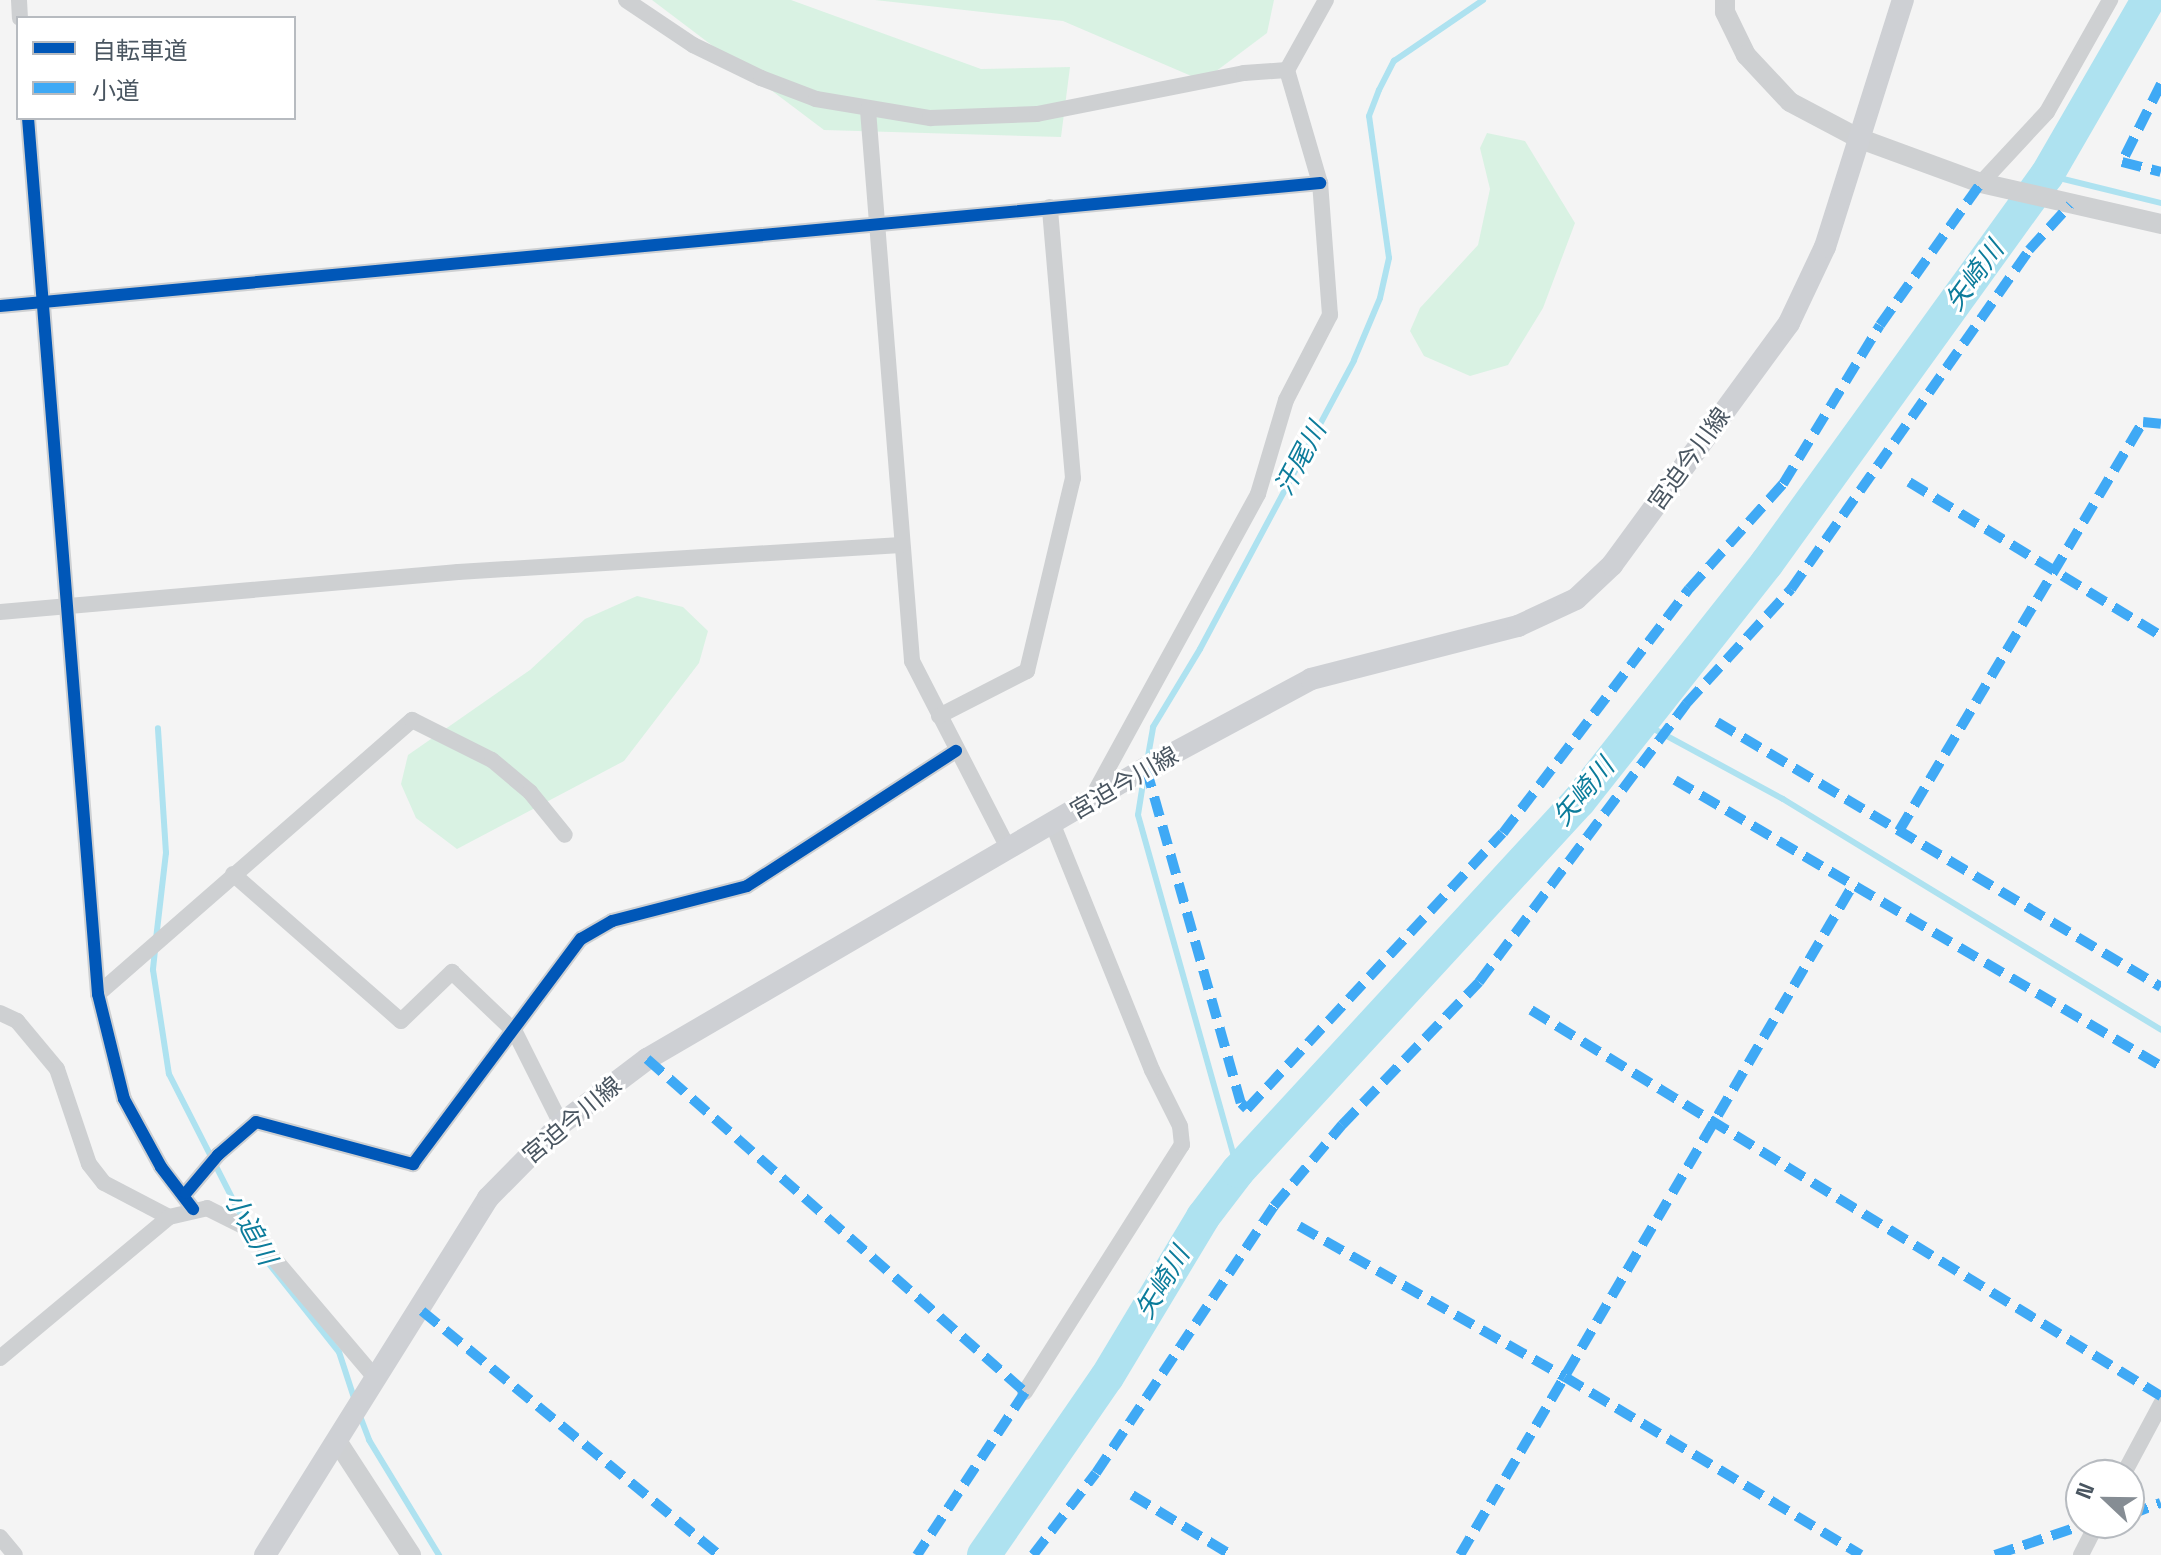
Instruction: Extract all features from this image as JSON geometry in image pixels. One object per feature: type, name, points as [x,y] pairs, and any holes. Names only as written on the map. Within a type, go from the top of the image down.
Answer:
[{"type":"main road","name":"宮迫今川線","points":[[265,1555],[488,1198],[561,1124],[647,1059],[1088,803],[1311,679],[1518,626],[1576,599],[1612,565],[1789,323],[1825,247],[1903,0]]},
{"type":"street","points":[[626,0],[693,45],[761,78],[816,99],[930,118],[1037,114],[1244,73],[1287,70]]},
{"type":"street","points":[[1088,803],[1258,494],[1286,400],[1330,315],[1320,183],[1287,70],[1326,0]]},
{"type":"street","points":[[1725,0],[1725,12],[1746,55],[1790,102],[1858,138],[1981,183],[2161,224]]},
{"type":"street","points":[[1981,183],[2047,112],[2110,0]]},
{"type":"street","points":[[868,110],[912,661],[1009,850]]},
{"type":"street","points":[[28,120],[98,994],[124,1099],[161,1167],[186,1193],[193,1209]]},
{"type":"street","points":[[0,306],[1320,183]]},
{"type":"street","points":[[939,716],[1027,671],[1073,478],[1050,207]]},
{"type":"street","points":[[0,612],[444,573],[901,545]]},
{"type":"street","points":[[98,994],[412,720],[492,760],[530,792],[565,835]]},
{"type":"street","points":[[186,1193],[218,1155],[256,1122],[413,1164],[589,933],[612,921],[747,886],[956,751]]},
{"type":"street","points":[[1025,1392],[1182,1145],[1180,1126],[1152,1070],[1053,825]]},
{"type":"street","points":[[233,874],[401,1021],[452,972],[515,1032],[561,1124]]},
{"type":"street","points":[[0,1013],[17,1021],[57,1069],[89,1164],[104,1183],[169,1217]]},
{"type":"street","points":[[0,1358],[169,1217],[207,1208],[249,1229],[377,1380]]},
{"type":"street","points":[[2132,1459],[2161,1404]]},
{"type":"street","points":[[337,1441],[411,1555]]},
{"type":"street","points":[[0,1537],[15,1555]]},
{"type":"green space","points":[[652,0],[791,0],[981,69],[1070,67],[1061,137],[824,130]]},
{"type":"green space","points":[[875,0],[1274,0],[1267,33],[1203,81],[1063,21]]},
{"type":"green space","points":[[1487,133],[1525,141],[1575,223],[1543,308],[1508,365],[1470,376],[1424,356],[1410,331],[1420,308],[1478,245],[1490,189],[1480,148]]},
{"type":"green space","points":[[637,596],[683,607],[708,631],[699,663],[624,761],[457,849],[416,818],[401,784],[408,755],[530,670],[585,619]]},
{"type":"waterway","name":"汗尾川","points":[[1147,762],[1153,727],[1200,649],[1354,360],[1380,298],[1389,258],[1369,116],[1379,90],[1394,61],[1483,0]]},
{"type":"waterway","name":"矢崎川","points":[[984,1555],[1107,1377],[1203,1217],[1238,1171],[1579,801],[1767,563],[2047,175],[2148,0]]},
{"type":"waterway","points":[[2047,175],[2161,203]]},
{"type":"waterway","points":[[1643,723],[1783,799],[2161,1030]]},
{"type":"waterway","name":"小追川","points":[[156,939],[166,853],[158,728]]},
{"type":"waterway","points":[[1144,777],[1138,815],[1238,1171]]},
{"type":"waterway","name":"小追川","points":[[155,950],[153,970],[169,1074],[245,1223]]},
{"type":"waterway","name":"小追川","points":[[262,1255],[339,1352],[355,1401]]},
{"type":"waterway","name":"小追川","points":[[360,1416],[369,1440],[439,1555]]},
{"type":"marked path","points":[[2161,84],[2122,162],[2161,172]]},
{"type":"marked path","points":[[1146,768],[1241,1103],[1247,1109],[1503,833],[1689,589],[1783,484],[1880,325],[1981,183]]},
{"type":"marked path","points":[[1033,1555],[1096,1473],[1274,1206],[1342,1125],[1479,982],[1686,704],[1791,589],[2029,250],[2070,205]]},
{"type":"marked path","points":[[1899,831],[2143,422],[2161,424]]},
{"type":"marked path","points":[[1909,482],[2161,636]]},
{"type":"marked path","points":[[1717,722],[2161,987]]},
{"type":"marked path","points":[[1675,780],[2161,1066]]},
{"type":"marked path","points":[[1460,1555],[1853,885]]},
{"type":"marked path","points":[[1531,1010],[2161,1396]]},
{"type":"marked path","points":[[647,1059],[1025,1392],[917,1555]]},
{"type":"marked path","points":[[1299,1226],[1565,1377],[1861,1555]]},
{"type":"marked path","points":[[422,1311],[719,1555]]},
{"type":"marked path","points":[[1132,1495],[1231,1555]]},
{"type":"marked path","points":[[2145,1509],[2161,1503]]},
{"type":"marked path","points":[[1995,1555],[2065,1531]]},
{"type":"cycle path","points":[[28,120],[98,994],[124,1099],[161,1167],[193,1209]]},
{"type":"cycle path","points":[[0,306],[1320,183]]},
{"type":"cycle path","points":[[186,1193],[218,1155],[256,1122],[413,1164],[581,939],[612,921],[747,886],[956,751]]}]
